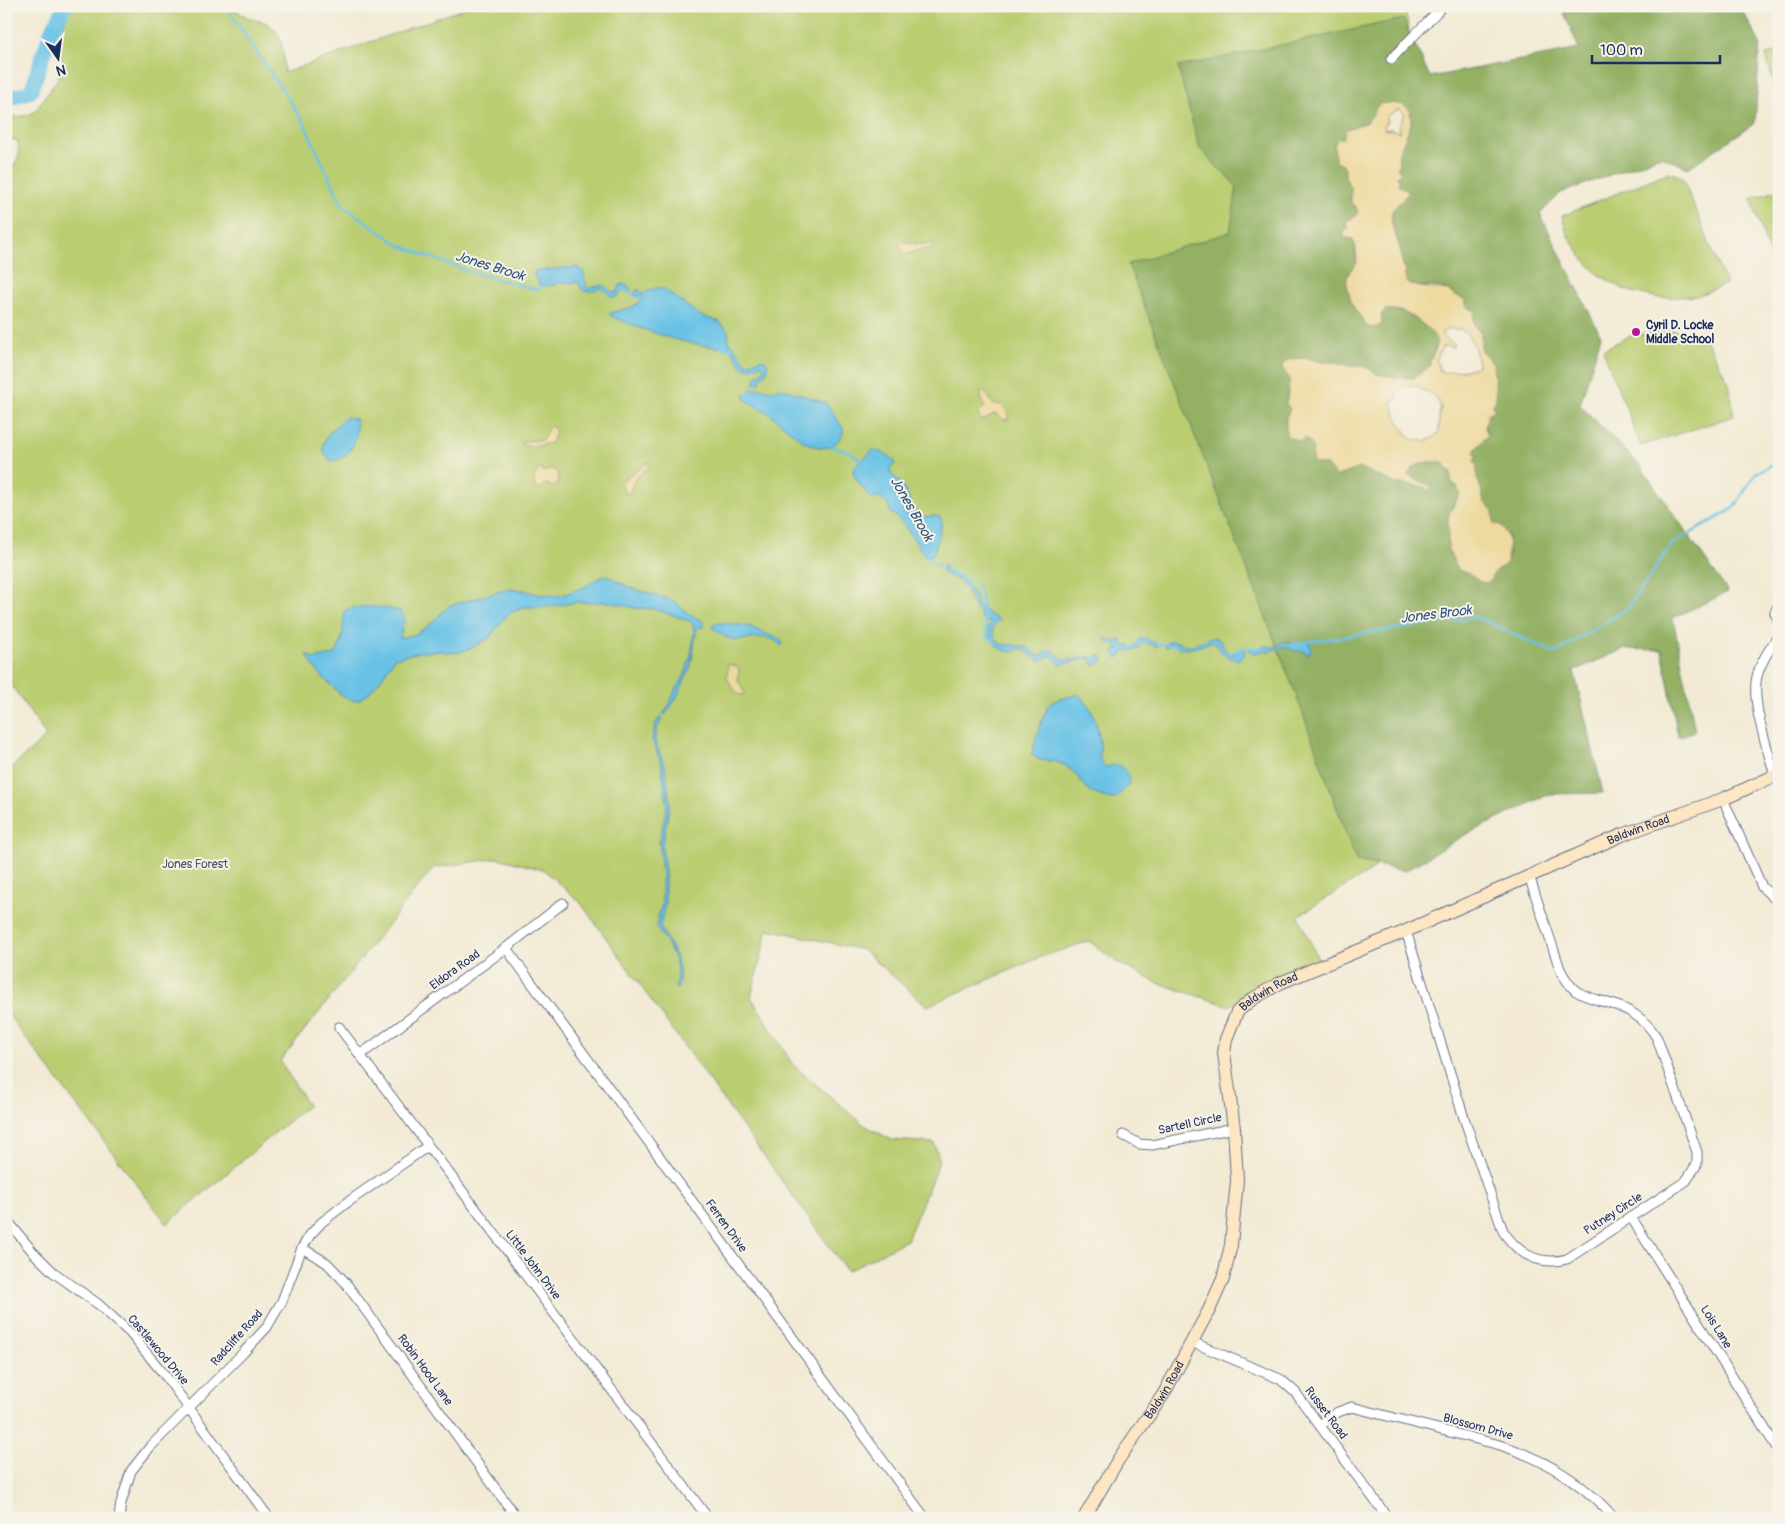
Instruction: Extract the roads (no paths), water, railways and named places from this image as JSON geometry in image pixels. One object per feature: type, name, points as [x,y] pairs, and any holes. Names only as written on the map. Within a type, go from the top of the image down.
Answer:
[{"type":"street","points":[[1391,59],[1443,6]]},
{"type":"street","points":[[1779,603],[1775,613],[1779,621]]},
{"type":"street","points":[[1777,775],[1757,705],[1756,690],[1757,674],[1779,635]]},
{"type":"street","name":"Baldwin Road","points":[[1084,1518],[1118,1460],[1163,1395],[1223,1279],[1231,1245],[1236,1180],[1234,1128],[1224,1053],[1226,1039],[1237,1012],[1251,1000],[1273,986],[1406,931],[1622,835],[1723,799],[1777,775]]},
{"type":"street","points":[[1723,799],[1762,887],[1779,903]]},
{"type":"street","name":"Putney Circle","points":[[1406,931],[1464,1118],[1503,1231],[1508,1239],[1530,1257],[1540,1261],[1567,1259],[1686,1182],[1696,1164],[1695,1143],[1657,1038],[1650,1026],[1631,1011],[1618,1005],[1584,996],[1566,981],[1560,969],[1529,876]]},
{"type":"street","name":"Eldora Road","points":[[360,1055],[506,948],[563,903]]},
{"type":"street","name":"Ferren Drive","points":[[506,948],[926,1518]]},
{"type":"street","name":"Little John Drive","points":[[339,1027],[708,1518]]},
{"type":"street","name":"Sartell Circle","points":[[1123,1135],[1139,1144],[1152,1145],[1234,1128]]},
{"type":"street","name":"Radcliffe Road","points":[[120,1518],[121,1503],[131,1471],[150,1447],[267,1327],[282,1301],[302,1248],[310,1235],[322,1222],[348,1202],[428,1146]]},
{"type":"street","name":"Lois Lane","points":[[1632,1217],[1779,1451]]},
{"type":"street","name":"Castlewood Drive","points":[[6,1219],[33,1252],[53,1272],[98,1304],[130,1333],[188,1407],[269,1518]]},
{"type":"street","name":"Robin Hood Lane","points":[[302,1248],[327,1263],[345,1282],[517,1518]]},
{"type":"street","name":"Russet Road","points":[[1192,1342],[1280,1379],[1295,1392],[1388,1518]]},
{"type":"street","name":"Blossom Drive","points":[[1320,1425],[1338,1412],[1352,1407],[1519,1451],[1564,1474],[1588,1491],[1614,1518]]},
{"type":"water","points":[[577,267],[583,271],[586,285],[589,288],[603,285],[613,293],[617,292],[621,284],[627,285],[631,289],[629,292],[624,288],[617,297],[612,297],[601,288],[593,291],[583,291],[578,282],[573,284],[565,282],[549,286],[540,285],[534,275],[535,271]]},
{"type":"water","points":[[656,288],[664,289],[701,316],[720,322],[728,331],[729,343],[733,345],[747,364],[761,359],[766,361],[768,369],[760,379],[760,383],[754,384],[756,376],[765,369],[761,364],[748,369],[745,368],[730,348],[700,345],[669,338],[611,316],[610,313],[632,307],[642,300],[643,296],[634,295],[637,289],[643,293]]},
{"type":"water","points":[[761,388],[770,391],[781,388],[826,403],[843,428],[843,434],[830,447],[821,448],[804,442],[766,411],[747,401],[744,396],[751,389]]},
{"type":"water","points":[[347,417],[356,419],[355,440],[349,452],[331,461],[325,455],[324,443],[331,431]]},
{"type":"water","points":[[873,450],[886,454],[896,463],[890,468],[891,474],[901,483],[918,517],[936,516],[941,518],[942,523],[934,554],[924,555],[899,519],[890,513],[888,504],[879,498],[871,499],[854,476],[853,468]]},
{"type":"water","points":[[943,564],[950,572],[966,582],[968,589],[974,593],[977,606],[999,620],[992,627],[994,636],[1000,644],[1028,647],[1034,654],[1040,656],[1051,649],[1065,660],[1086,656],[1094,658],[1099,655],[1103,660],[1094,665],[1088,658],[1060,665],[1050,655],[1041,661],[1023,649],[1014,652],[999,648],[990,637],[988,627],[991,622],[986,622],[981,617],[961,582],[942,572]]},
{"type":"water","points":[[605,575],[629,587],[674,601],[688,613],[704,622],[704,627],[697,627],[691,666],[675,701],[665,715],[663,714],[687,667],[694,635],[692,622],[655,609],[635,608],[610,602],[579,602],[547,607],[524,607],[508,614],[489,638],[472,648],[456,653],[440,651],[420,652],[394,658],[376,685],[364,697],[358,700],[349,699],[337,691],[317,670],[307,654],[314,659],[334,655],[342,639],[345,610],[352,608],[372,607],[400,611],[404,618],[400,638],[416,634],[428,626],[449,606],[507,589],[560,596],[584,587]]},
{"type":"water","points":[[714,624],[752,627],[775,636],[783,643],[781,646],[776,641],[763,638],[735,640],[728,638],[712,627]]},
{"type":"water","points":[[1104,637],[1114,642],[1121,640],[1124,646],[1130,645],[1131,648],[1134,648],[1140,639],[1147,638],[1157,643],[1158,647],[1141,643],[1139,649],[1126,651],[1118,658],[1114,651],[1118,648],[1117,645],[1110,644]]},
{"type":"water","points":[[1214,637],[1222,642],[1224,649],[1232,655],[1243,647],[1245,654],[1238,660],[1235,659],[1225,655],[1217,645],[1210,642],[1186,649],[1174,644],[1164,646],[1164,644],[1171,641],[1191,645]]},
{"type":"water","points":[[1284,642],[1295,644],[1309,642],[1311,650],[1309,654],[1301,650],[1294,651],[1285,647],[1269,652],[1265,650],[1251,653],[1249,648],[1275,647]]},
{"type":"water","points":[[1077,694],[1087,703],[1096,722],[1101,763],[1107,767],[1122,766],[1128,774],[1129,785],[1115,799],[1095,794],[1084,786],[1074,772],[1062,764],[1039,759],[1032,755],[1050,703]]},
{"type":"water","points":[[660,717],[662,719],[657,728],[655,741],[665,766],[670,804],[662,845],[665,873],[665,905],[660,925],[678,963],[679,980],[677,989],[675,988],[677,970],[673,956],[656,926],[662,902],[659,843],[667,805],[661,763],[652,740],[655,725]]},
{"type":"waterway","points":[[6,100],[31,91],[51,32],[65,6]]},
{"type":"waterway","name":"Jones Brook","points":[[226,6],[303,121],[342,205],[399,245],[464,270],[534,289],[544,286]]},
{"type":"waterway","name":"Jones Brook","points":[[622,288],[645,302]]},
{"type":"waterway","name":"Jones Brook","points":[[720,345],[722,348],[733,348]]},
{"type":"waterway","name":"Jones Brook","points":[[830,446],[850,452],[862,461]]},
{"type":"waterway","name":"Jones Brook","points":[[1293,644],[1476,617],[1555,653],[1627,609],[1672,544],[1733,509],[1756,473],[1779,461]]},
{"type":"waterway","name":"Jones Brook","points":[[926,553],[929,561],[943,568]]},
{"type":"waterway","name":"Jones Brook","points":[[948,571],[979,587],[983,609]]},
{"type":"waterway","name":"Jones Brook","points":[[984,619],[987,637],[995,642]]},
{"type":"waterway","name":"Jones Brook","points":[[1131,649],[1141,641]]},
{"type":"waterway","name":"Jones Brook","points":[[1155,644],[1177,645]]},
{"type":"waterway","name":"Jones Brook","points":[[1230,654],[1243,648],[1263,648]]},
{"type":"place","name":"Cyril D. Locke Middle School","points":[[1636,332]]},
{"type":"park label","name":"Jones Forest","points":[[195,864]]}]
